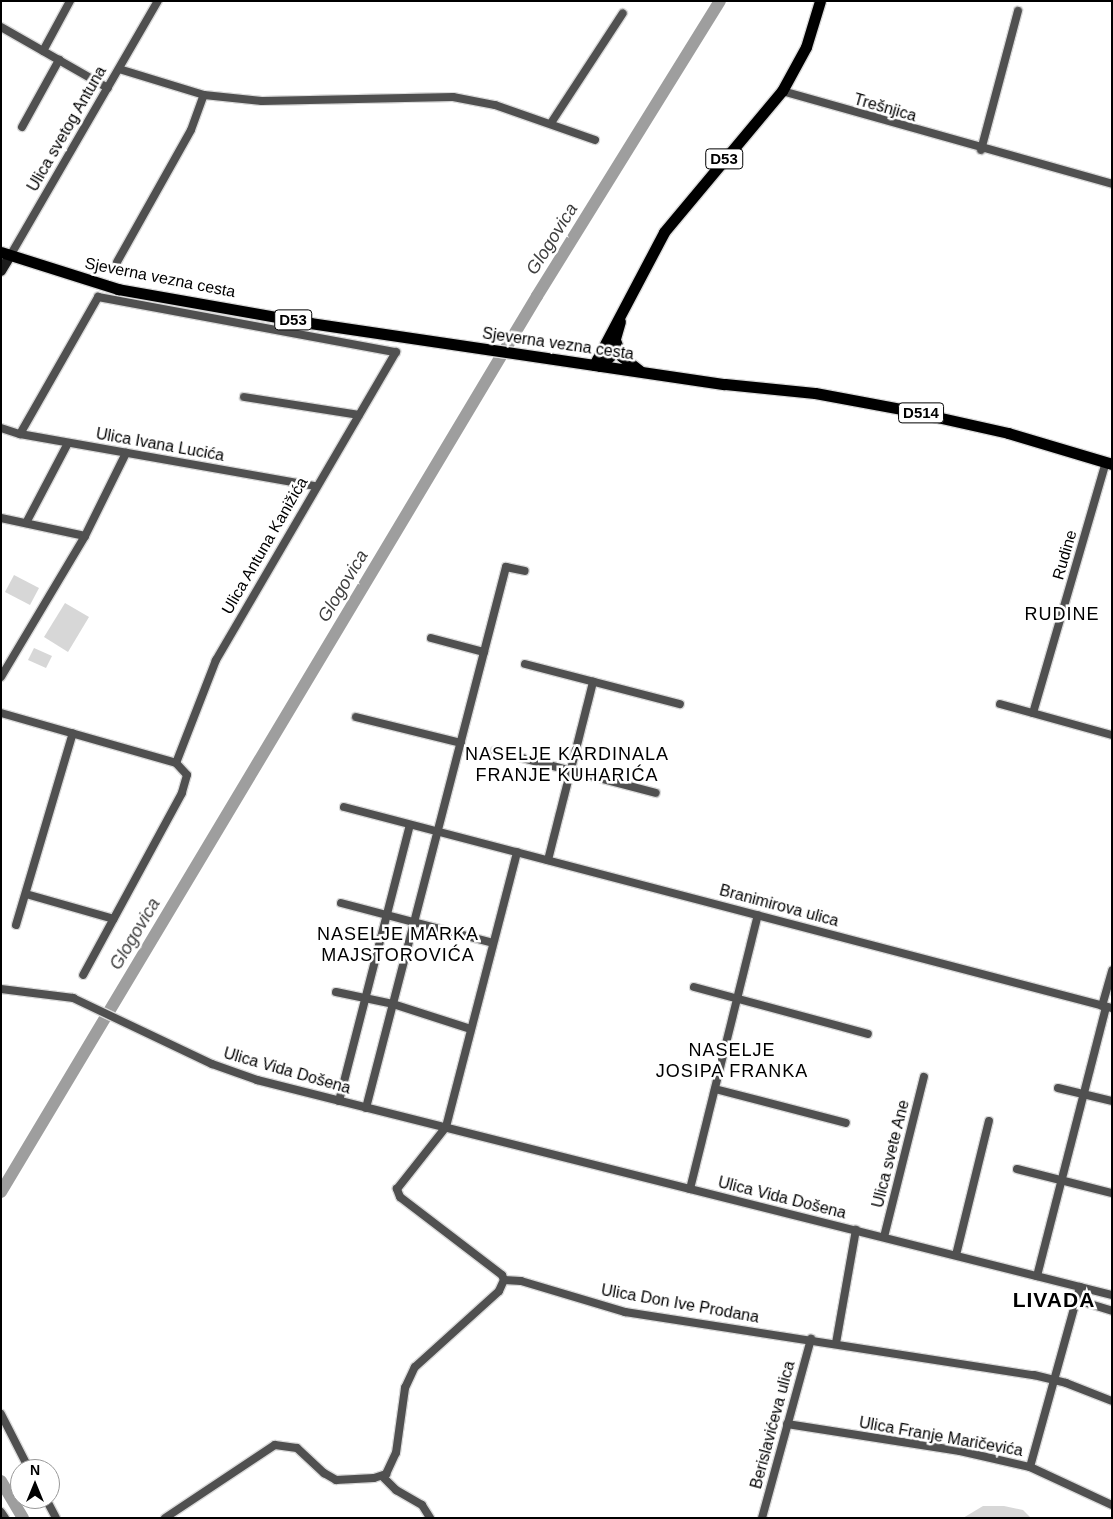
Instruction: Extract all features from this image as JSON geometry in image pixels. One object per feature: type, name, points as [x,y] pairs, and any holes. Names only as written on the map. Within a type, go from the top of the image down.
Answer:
[{"type":"main road","name":"D53","points":[[597,366],[650,254],[669,225],[782,91],[806,47],[820,1]]},
{"type":"main road","name":"Ulica svetog Antuna","points":[[1,271],[6,254]]},
{"type":"main road","name":"Sjeverna vezna cesta","points":[[6,254],[118,289],[308,328],[815,393],[901,409],[999,431],[1109,463]]},
{"type":"main road","name":"D53","points":[[597,366],[610,356],[622,314]]},
{"type":"main road","points":[[615,340],[624,360],[643,372]]},
{"type":"street","points":[[43,51],[70,1]]},
{"type":"street","name":"Ulica svetog Antuna","points":[[6,254],[108,88],[158,1]]},
{"type":"street","points":[[982,150],[1018,11]]},
{"type":"street","points":[[551,123],[623,13]]},
{"type":"street","points":[[1,27],[108,88]]},
{"type":"street","points":[[22,127],[59,60]]},
{"type":"street","points":[[119,69],[204,95],[262,101],[453,97],[551,123],[595,140]]},
{"type":"street","name":"Trešnjica","points":[[782,91],[982,150],[1112,184]]},
{"type":"street","points":[[117,262],[191,130],[204,95]]},
{"type":"street","points":[[20,434],[98,297],[308,328]]},
{"type":"street","name":"Ulica Antuna Kanižića","points":[[176,762],[216,660],[315,486],[396,352],[308,328]]},
{"type":"street","points":[[244,397],[359,415]]},
{"type":"street","name":"Ulica Ivana Lucića","points":[[1,428],[20,434],[68,443],[315,486]]},
{"type":"street","points":[[26,523],[68,443]]},
{"type":"street","points":[[1,677],[85,536],[126,453]]},
{"type":"street","name":"Rudine","points":[[1033,713],[1109,463]]},
{"type":"street","points":[[1,518],[85,536]]},
{"type":"street","points":[[366,1108],[506,567],[525,571]]},
{"type":"street","points":[[431,638],[484,652]]},
{"type":"street","points":[[525,664],[680,704]]},
{"type":"street","points":[[548,860],[594,682]]},
{"type":"street","points":[[1000,704],[1112,735]]},
{"type":"street","points":[[1,713],[176,762],[187,776],[182,793],[83,975]]},
{"type":"street","points":[[356,717],[461,743]]},
{"type":"street","points":[[16,925],[73,733]]},
{"type":"street","points":[[494,750],[656,793]]},
{"type":"street","name":"Branimirova ulica","points":[[344,807],[410,826],[548,860],[1107,1007]]},
{"type":"street","points":[[339,1101],[410,826]]},
{"type":"street","points":[[165,1518],[275,1444],[297,1448],[324,1473],[336,1480],[382,1476],[388,1471],[396,1453],[405,1388],[415,1367],[499,1291],[504,1280],[398,1193],[400,1181],[446,1127],[517,852]]},
{"type":"street","points":[[26,894],[114,919]]},
{"type":"street","points":[[342,903],[493,943]]},
{"type":"street","points":[[690,1189],[758,915]]},
{"type":"street","points":[[1038,1276],[1107,1007],[1112,970]]},
{"type":"street","points":[[694,987],[868,1034]]},
{"type":"street","name":"Ulica Vida Došena","points":[[1,989],[73,998],[232,1073],[1112,1295]]},
{"type":"street","points":[[336,992],[393,1004],[471,1029]]},
{"type":"street","name":"Ulica svete Ane","points":[[884,1237],[924,1077]]},
{"type":"street","points":[[1058,1088],[1112,1101]]},
{"type":"street","points":[[715,1089],[846,1123]]},
{"type":"street","points":[[956,1255],[989,1121]]},
{"type":"street","points":[[1017,1169],[1112,1193]]},
{"type":"street","points":[[836,1343],[856,1230]]},
{"type":"street","name":"Ulica Don Ive Prodana","points":[[504,1280],[521,1281],[625,1312],[836,1343],[1055,1379],[1112,1401]]},
{"type":"street","points":[[1030,1467],[1080,1287]]},
{"type":"street","points":[[1077,1300],[1112,1311]]},
{"type":"street","name":"Berislavićeva ulica","points":[[762,1518],[810,1339]]},
{"type":"street","points":[[1,1414],[24,1459]]},
{"type":"street","name":"Ulica Franje Maričevića","points":[[787,1424],[960,1451],[1030,1467],[1112,1505]]},
{"type":"street","points":[[382,1476],[396,1490],[422,1505],[430,1518]]},
{"type":"street","points":[[1,1512],[5,1518]]},
{"type":"shaded area","points":[[14,575],[39,588],[30,605],[5,592]]},
{"type":"shaded area","points":[[65,603],[89,617],[68,652],[44,637]]},
{"type":"shaded area","points":[[34,648],[52,656],[46,668],[28,660]]},
{"type":"shaded area","points":[[983,1506],[1004,1506],[1023,1510],[1031,1518],[963,1518]]},
{"type":"waterway","name":"Glogovica","points":[[1,1192],[537,296],[720,1]]},
{"type":"waterway","name":"Glogovica","points":[[1,1481],[23,1518]]},
{"type":"district","name":"RUDINE","points":[[1062,614]]},
{"type":"district","name":"NASELJE KARDINALA FRANJE KUHARIĆA","points":[[567,765]]},
{"type":"district","name":"NASELJE MARKA MAJSTOROVIĆA","points":[[398,945]]},
{"type":"district","name":"NASELJE JOSIPA FRANKA","points":[[732,1061]]},
{"type":"district","name":"LIVADA","points":[[1054,1300]]}]
